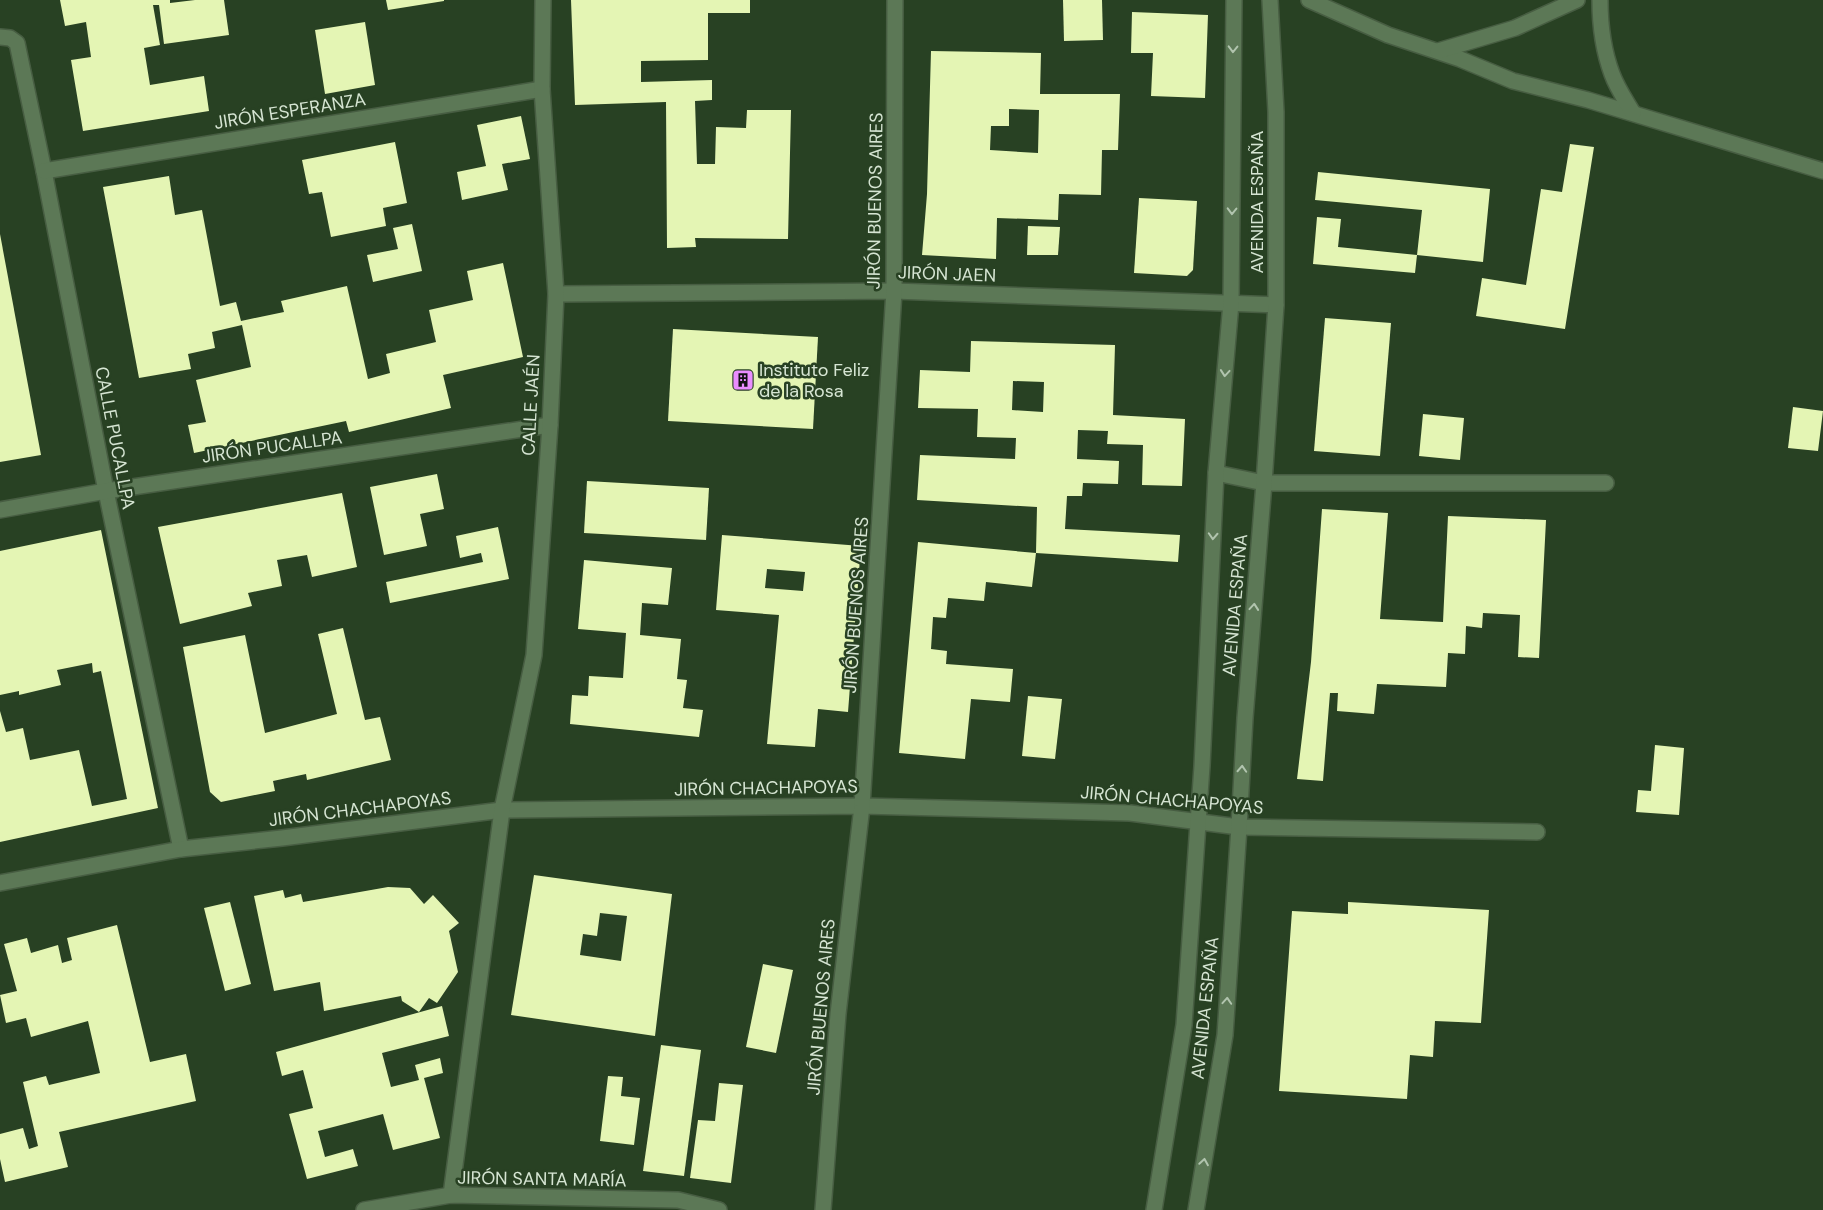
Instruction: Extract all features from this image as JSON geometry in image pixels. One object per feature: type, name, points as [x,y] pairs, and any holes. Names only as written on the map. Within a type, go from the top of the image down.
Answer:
[{"type":"street","name":"CALLE JAÉN","points":[[451,1195],[502,810],[534,655],[550,425],[556,294],[542,89],[543,0]]},
{"type":"street","name":"JIRÓN BUENOS AIRES","points":[[823,1210],[838,1014],[862,806],[894,290],[895,0]]},
{"type":"street","name":"AVENIDA ESPAÑA","points":[[1154,1210],[1184,1025],[1198,820],[1216,473],[1230,303],[1234,0]]},
{"type":"street","name":"AVENIDA ESPAÑA","points":[[1196,1210],[1225,1035],[1240,827],[1245,718],[1276,305],[1276,112],[1270,0]]},
{"type":"street","points":[[1309,0],[1388,35],[1438,51],[1513,81],[1633,113],[1823,171]]},
{"type":"street","points":[[1438,51],[1515,28],[1577,0]]},
{"type":"street","points":[[1600,0],[1600,23],[1605,52],[1613,76],[1633,113]]},
{"type":"street","name":"CALLE PUCALLPA","points":[[5,38],[17,44],[44,171],[106,491],[181,848]]},
{"type":"street","name":"JIRÓN ESPERANZA","points":[[44,171],[542,89]]},
{"type":"street","name":"JIRÓN JAEN","points":[[556,294],[894,290],[1276,305]]},
{"type":"street","name":"JIRÓN PUCALLPA","points":[[0,510],[106,491],[550,425]]},
{"type":"street","points":[[1216,473],[1264,483],[1606,483]]},
{"type":"street","name":"JIRÓN CHACHAPOYAS","points":[[0,883],[181,848],[282,838],[502,810],[862,806],[1130,813],[1198,820],[1240,827],[1537,832]]},
{"type":"street","name":"JIRÓN SANTA MARÍA","points":[[364,1210],[451,1195],[678,1200],[719,1210]]},
{"type":"building","points":[[60,0],[170,0],[170,3],[195,0],[224,0],[229,35],[164,44],[159,5],[153,5],[160,45],[144,48],[150,85],[204,76],[209,111],[83,131],[71,60],[91,57],[86,22],[65,26]]},
{"type":"building","points":[[386,0],[444,0],[444,1],[388,10]]},
{"type":"building","points":[[571,0],[750,0],[750,13],[708,13],[708,60],[641,61],[641,82],[712,80],[712,100],[695,101],[697,164],[715,164],[716,127],[746,128],[747,110],[791,110],[788,239],[695,238],[696,247],[667,248],[666,102],[575,105]]},
{"type":"building","points":[[1063,0],[1102,0],[1103,40],[1064,41]]},
{"type":"building","points":[[1132,12],[1208,15],[1205,98],[1151,96],[1153,53],[1131,53]]},
{"type":"building","points":[[365,22],[375,85],[325,94],[315,30]]},
{"type":"building","points":[[931,51],[1041,53],[1040,94],[1120,94],[1118,150],[1102,150],[1101,195],[1059,194],[1058,220],[997,218],[996,259],[922,255],[927,194]],"holes":[[[1009,109],[1039,110],[1038,153],[990,150],[991,126],[1009,126]]]},
{"type":"building","points":[[521,116],[530,159],[502,164],[508,190],[462,200],[457,172],[486,166],[477,125]]},
{"type":"building","points":[[395,142],[407,203],[383,208],[386,226],[331,237],[322,192],[309,194],[302,160]]},
{"type":"building","points":[[1570,144],[1594,147],[1565,329],[1476,316],[1482,278],[1526,285],[1541,189],[1562,192]]},
{"type":"building","points":[[1318,172],[1490,189],[1483,262],[1417,255],[1422,210],[1315,200]]},
{"type":"building","points":[[169,176],[175,215],[202,210],[220,306],[236,302],[241,321],[284,312],[281,301],[347,286],[368,379],[390,373],[386,354],[436,342],[429,310],[473,300],[467,271],[503,263],[523,357],[443,375],[451,408],[349,432],[346,421],[194,453],[188,425],[206,422],[196,380],[251,367],[242,325],[212,332],[215,348],[188,354],[191,369],[139,378],[103,187]]},
{"type":"building","points":[[1139,198],[1197,201],[1193,270],[1187,276],[1134,273]]},
{"type":"building","points":[[1317,217],[1341,219],[1338,247],[1417,255],[1415,273],[1313,264]]},
{"type":"building","points":[[412,224],[422,271],[373,282],[367,255],[398,249],[393,228]]},
{"type":"building","points":[[1028,226],[1060,227],[1058,255],[1027,255]]},
{"type":"building","points":[[0,234],[41,455],[0,462]]},
{"type":"building","points":[[1325,318],[1391,323],[1380,456],[1314,451]]},
{"type":"building","name":"Instituto Feliz de la Rosa","points":[[673,329],[818,337],[813,429],[668,421]]},
{"type":"building","points":[[971,341],[1115,345],[1113,415],[1185,419],[1182,486],[1142,485],[1143,445],[1107,444],[1108,431],[1078,430],[1077,459],[1119,461],[1118,484],[1083,483],[1082,496],[1067,496],[1065,529],[1180,535],[1178,562],[1036,553],[1037,507],[917,500],[920,455],[1015,459],[1016,438],[977,437],[978,409],[918,408],[920,370],[970,372]],"holes":[[[1013,381],[1044,382],[1043,412],[1012,410]]]},
{"type":"building","points":[[1793,407],[1823,411],[1818,451],[1788,448]]},
{"type":"building","points":[[1423,414],[1464,418],[1460,460],[1419,456]]},
{"type":"building","points":[[437,474],[444,509],[420,514],[427,546],[384,555],[370,487]]},
{"type":"building","points":[[587,481],[709,488],[706,540],[584,533]]},
{"type":"building","points":[[342,493],[357,567],[312,577],[307,555],[277,560],[282,586],[248,593],[252,606],[180,624],[158,527]]},
{"type":"building","points":[[1322,509],[1388,513],[1380,619],[1443,622],[1448,516],[1546,520],[1539,658],[1518,657],[1520,615],[1483,613],[1482,628],[1466,626],[1465,654],[1448,653],[1446,687],[1377,684],[1374,714],[1337,711],[1338,693],[1330,693],[1323,781],[1297,779],[1311,662]]},
{"type":"building","points":[[498,527],[509,579],[390,603],[386,582],[483,562],[481,553],[460,558],[456,536]]},
{"type":"building","points":[[101,530],[158,808],[0,842],[0,711],[6,732],[23,728],[30,760],[79,750],[92,806],[127,799],[101,671],[93,673],[92,663],[57,670],[61,685],[19,695],[19,691],[0,695],[0,551]]},
{"type":"building","points":[[722,535],[861,546],[848,712],[818,709],[815,747],[767,744],[779,615],[716,610]],"holes":[[[767,569],[805,572],[803,591],[765,588]]]},
{"type":"building","points":[[918,542],[1036,553],[1032,587],[986,582],[984,601],[948,598],[946,618],[933,617],[931,649],[947,651],[946,664],[1013,669],[1010,702],[971,699],[965,759],[899,753]]},
{"type":"building","points":[[584,560],[672,568],[668,605],[642,603],[640,635],[681,639],[677,679],[687,680],[683,708],[703,710],[699,737],[570,724],[572,695],[588,696],[589,676],[623,678],[626,633],[578,629]]},
{"type":"building","points":[[343,628],[365,720],[380,717],[391,760],[307,780],[306,774],[273,781],[275,791],[221,802],[210,792],[183,647],[245,635],[265,733],[337,714],[318,634]]},
{"type":"building","points":[[1028,696],[1062,699],[1055,759],[1022,756]]},
{"type":"building","points":[[1655,745],[1684,748],[1679,815],[1636,812],[1638,790],[1651,791]]},
{"type":"building","points":[[534,875],[672,894],[655,1036],[511,1015]],"holes":[[[600,913],[627,916],[621,961],[580,955],[583,934],[597,936]]]},
{"type":"building","points":[[388,887],[410,888],[424,904],[433,895],[459,923],[449,931],[458,972],[437,1003],[429,998],[419,1012],[402,1001],[401,996],[324,1011],[320,982],[274,991],[254,896],[283,890],[285,898],[301,894],[303,902]]},
{"type":"building","points":[[230,902],[251,984],[225,991],[204,908]]},
{"type":"building","points":[[1348,902],[1489,910],[1481,1023],[1435,1021],[1433,1057],[1410,1055],[1407,1099],[1279,1091],[1292,911],[1348,914]]},
{"type":"building","points":[[117,925],[150,1062],[186,1054],[196,1101],[59,1132],[68,1167],[5,1182],[0,1159],[0,1134],[23,1128],[29,1149],[38,1146],[23,1082],[46,1076],[49,1085],[100,1073],[88,1021],[31,1037],[26,1018],[6,1023],[0,995],[17,991],[4,944],[27,938],[31,953],[58,945],[62,963],[72,960],[67,938]]},
{"type":"building","points":[[763,964],[793,970],[776,1053],[746,1047]]},
{"type":"building","points":[[442,1006],[449,1036],[382,1053],[391,1087],[419,1080],[415,1065],[440,1058],[443,1073],[424,1078],[440,1138],[393,1150],[383,1114],[318,1131],[325,1157],[353,1149],[358,1166],[307,1179],[289,1114],[313,1108],[303,1070],[282,1076],[276,1052]]},
{"type":"building","points":[[661,1045],[701,1050],[684,1176],[643,1171]]},
{"type":"building","points":[[608,1076],[623,1077],[621,1096],[640,1098],[634,1145],[600,1141]]},
{"type":"building","points":[[719,1083],[743,1085],[731,1183],[690,1178],[698,1120],[715,1121]]},
{"type":"place","name":"Instituto Feliz de la Rosa","points":[[743,380]]}]
